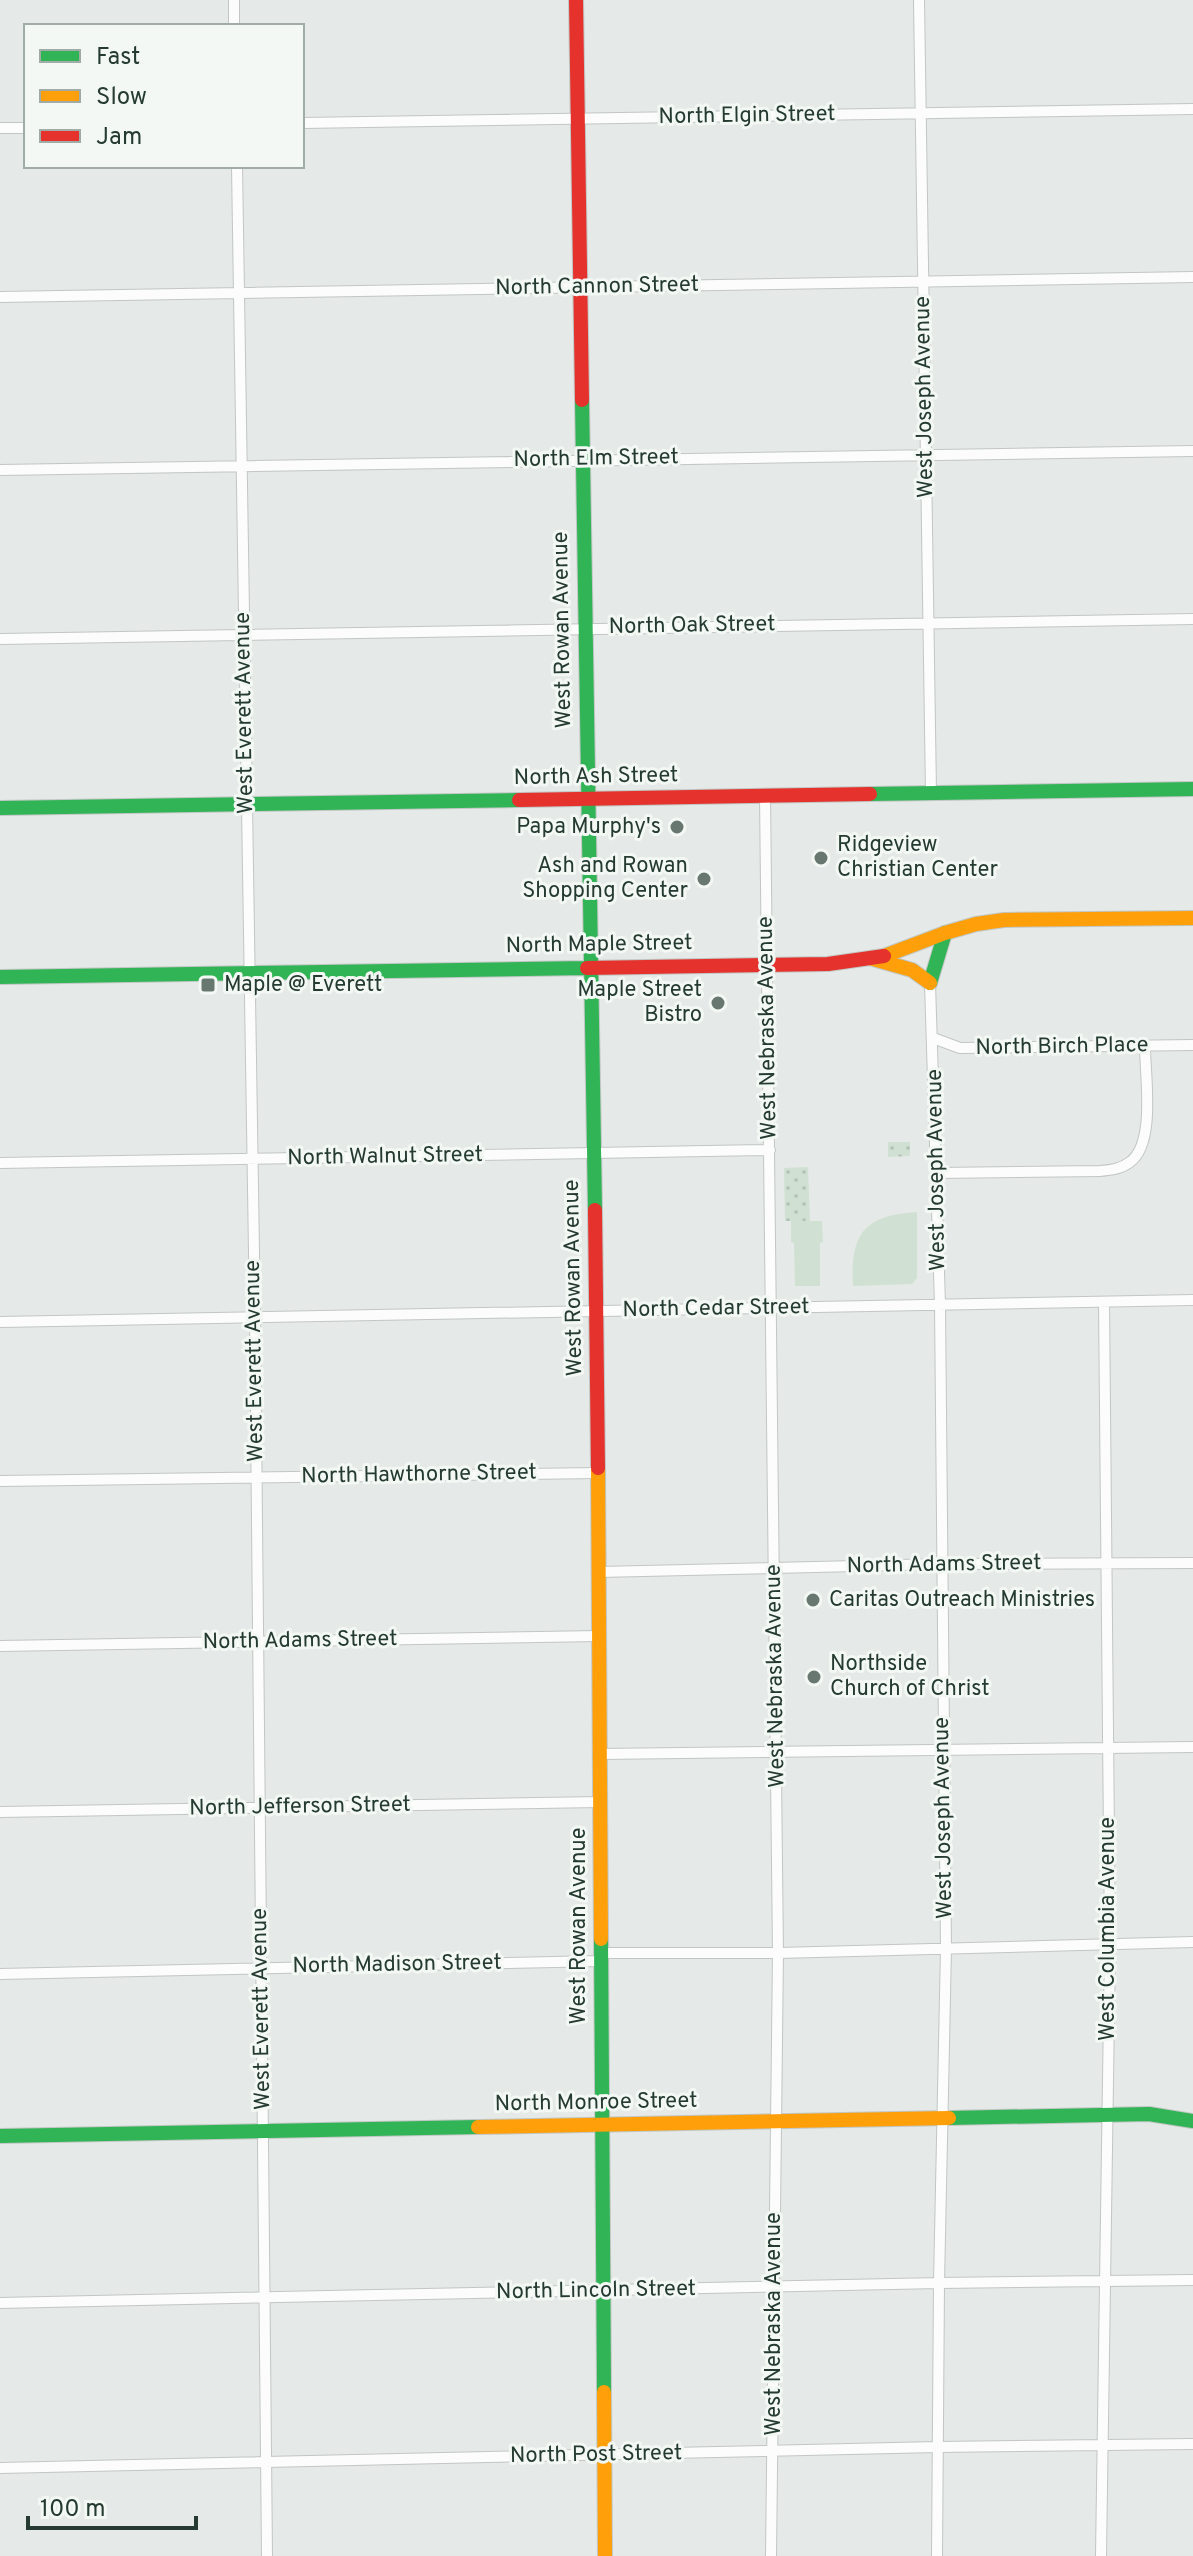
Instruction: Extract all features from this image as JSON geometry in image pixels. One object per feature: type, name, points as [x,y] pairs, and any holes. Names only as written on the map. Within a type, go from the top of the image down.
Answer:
[{"type":"main road","name":"West Rowan Avenue","points":[[576,0],[597,1312],[605,2556]]},
{"type":"main road","name":"North Ash Street","points":[[0,808],[1193,789]]},
{"type":"main road","name":"North Maple Street","points":[[0,977],[828,964],[873,959],[900,952],[945,933],[1004,920],[1193,918]]},
{"type":"main road","points":[[930,983],[945,933]]},
{"type":"main road","points":[[873,959],[915,970],[930,983]]},
{"type":"main road","name":"North Monroe Street","points":[[0,2136],[1149,2114],[1193,2121]]},
{"type":"street","points":[[234,0],[234,24]]},
{"type":"street","name":"West Joseph Avenue","points":[[919,0],[931,793]]},
{"type":"street","name":"North Elgin Street","points":[[304,123],[1193,109]]},
{"type":"street","points":[[0,128],[24,128]]},
{"type":"street","name":"West Everett Avenue","points":[[237,168],[255,1316],[267,2556]]},
{"type":"street","name":"North Cannon Street","points":[[0,297],[1193,277]]},
{"type":"street","name":"North Elm Street","points":[[0,470],[1193,451]]},
{"type":"street","name":"North Oak Street","points":[[0,639],[1193,619]]},
{"type":"street","name":"West Nebraska Avenue","points":[[765,796],[778,1953],[771,2556]]},
{"type":"street","name":"West Joseph Avenue","points":[[930,983],[938,1173],[946,1948],[941,2117],[937,2556]]},
{"type":"street","name":"North Birch Place","points":[[933,1038],[960,1048],[1193,1045]]},
{"type":"street","points":[[938,1173],[1100,1171],[1129,1164],[1143,1144],[1146,1128],[1145,1046]]},
{"type":"street","name":"North Walnut Street","points":[[0,1163],[770,1150]]},
{"type":"street","name":"North Cedar Street","points":[[0,1322],[1193,1300]]},
{"type":"street","name":"West Columbia Avenue","points":[[1101,2556],[1110,1945],[1104,1302]]},
{"type":"street","name":"North Hawthorne Street","points":[[0,1481],[598,1473]]},
{"type":"street","name":"North Adams Street","points":[[599,1572],[942,1564],[1193,1563]]},
{"type":"street","name":"North Adams Street","points":[[0,1646],[599,1636]]},
{"type":"street","points":[[600,1754],[1193,1747]]},
{"type":"street","name":"North Jefferson Street","points":[[0,1812],[600,1802]]},
{"type":"street","name":"North Madison Street","points":[[0,1974],[1193,1942]]},
{"type":"street","name":"North Lincoln Street","points":[[0,2303],[1193,2280]]},
{"type":"street","name":"North Post Street","points":[[0,2468],[1193,2444]]},
{"type":"green space","points":[[888,1142],[910,1142],[910,1156],[888,1157]]},
{"type":"green space","points":[[808,1167],[810,1221],[785,1221],[784,1168]]},
{"type":"green space","points":[[917,1212],[917,1278],[912,1284],[853,1286],[854,1253],[864,1231],[884,1218]]},
{"type":"green space","points":[[791,1221],[822,1221],[820,1286],[795,1286]]},
{"type":"traffic: fast","points":[[582,400],[595,1210]]},
{"type":"traffic: fast","points":[[870,794],[1193,789]]},
{"type":"traffic: fast","points":[[0,808],[519,800]]},
{"type":"traffic: fast","points":[[930,983],[945,933]]},
{"type":"traffic: fast","points":[[0,977],[587,968]]},
{"type":"traffic: fast","points":[[601,1939],[604,2392]]},
{"type":"traffic: fast","points":[[949,2118],[1149,2114],[1193,2121]]},
{"type":"traffic: fast","points":[[0,2136],[478,2127]]},
{"type":"traffic: slow","points":[[884,956],[945,933],[1004,920],[1193,918]]},
{"type":"traffic: slow","points":[[873,959],[912,970],[930,983]]},
{"type":"traffic: slow","points":[[598,1468],[601,1939]]},
{"type":"traffic: slow","points":[[478,2127],[949,2118]]},
{"type":"traffic: slow","points":[[604,2392],[605,2556]]},
{"type":"traffic: jam","points":[[576,0],[582,400]]},
{"type":"traffic: jam","points":[[519,800],[870,794]]},
{"type":"traffic: jam","points":[[587,968],[828,964],[884,956]]},
{"type":"traffic: jam","points":[[595,1210],[598,1468]]},
{"type":"place","name":"Papa Murphy's","points":[[677,827]]},
{"type":"place","name":"Ridgeview Christian Center","points":[[821,858]]},
{"type":"place","name":"Ash and Rowan Shopping Center","points":[[704,879]]},
{"type":"place","name":"Maple @ Everett","points":[[208,985]]},
{"type":"place","name":"Maple Street Bistro","points":[[718,1003]]},
{"type":"place","name":"Caritas Outreach Ministries","points":[[813,1600]]},
{"type":"place","name":"Northside Church of Christ","points":[[814,1677]]}]
